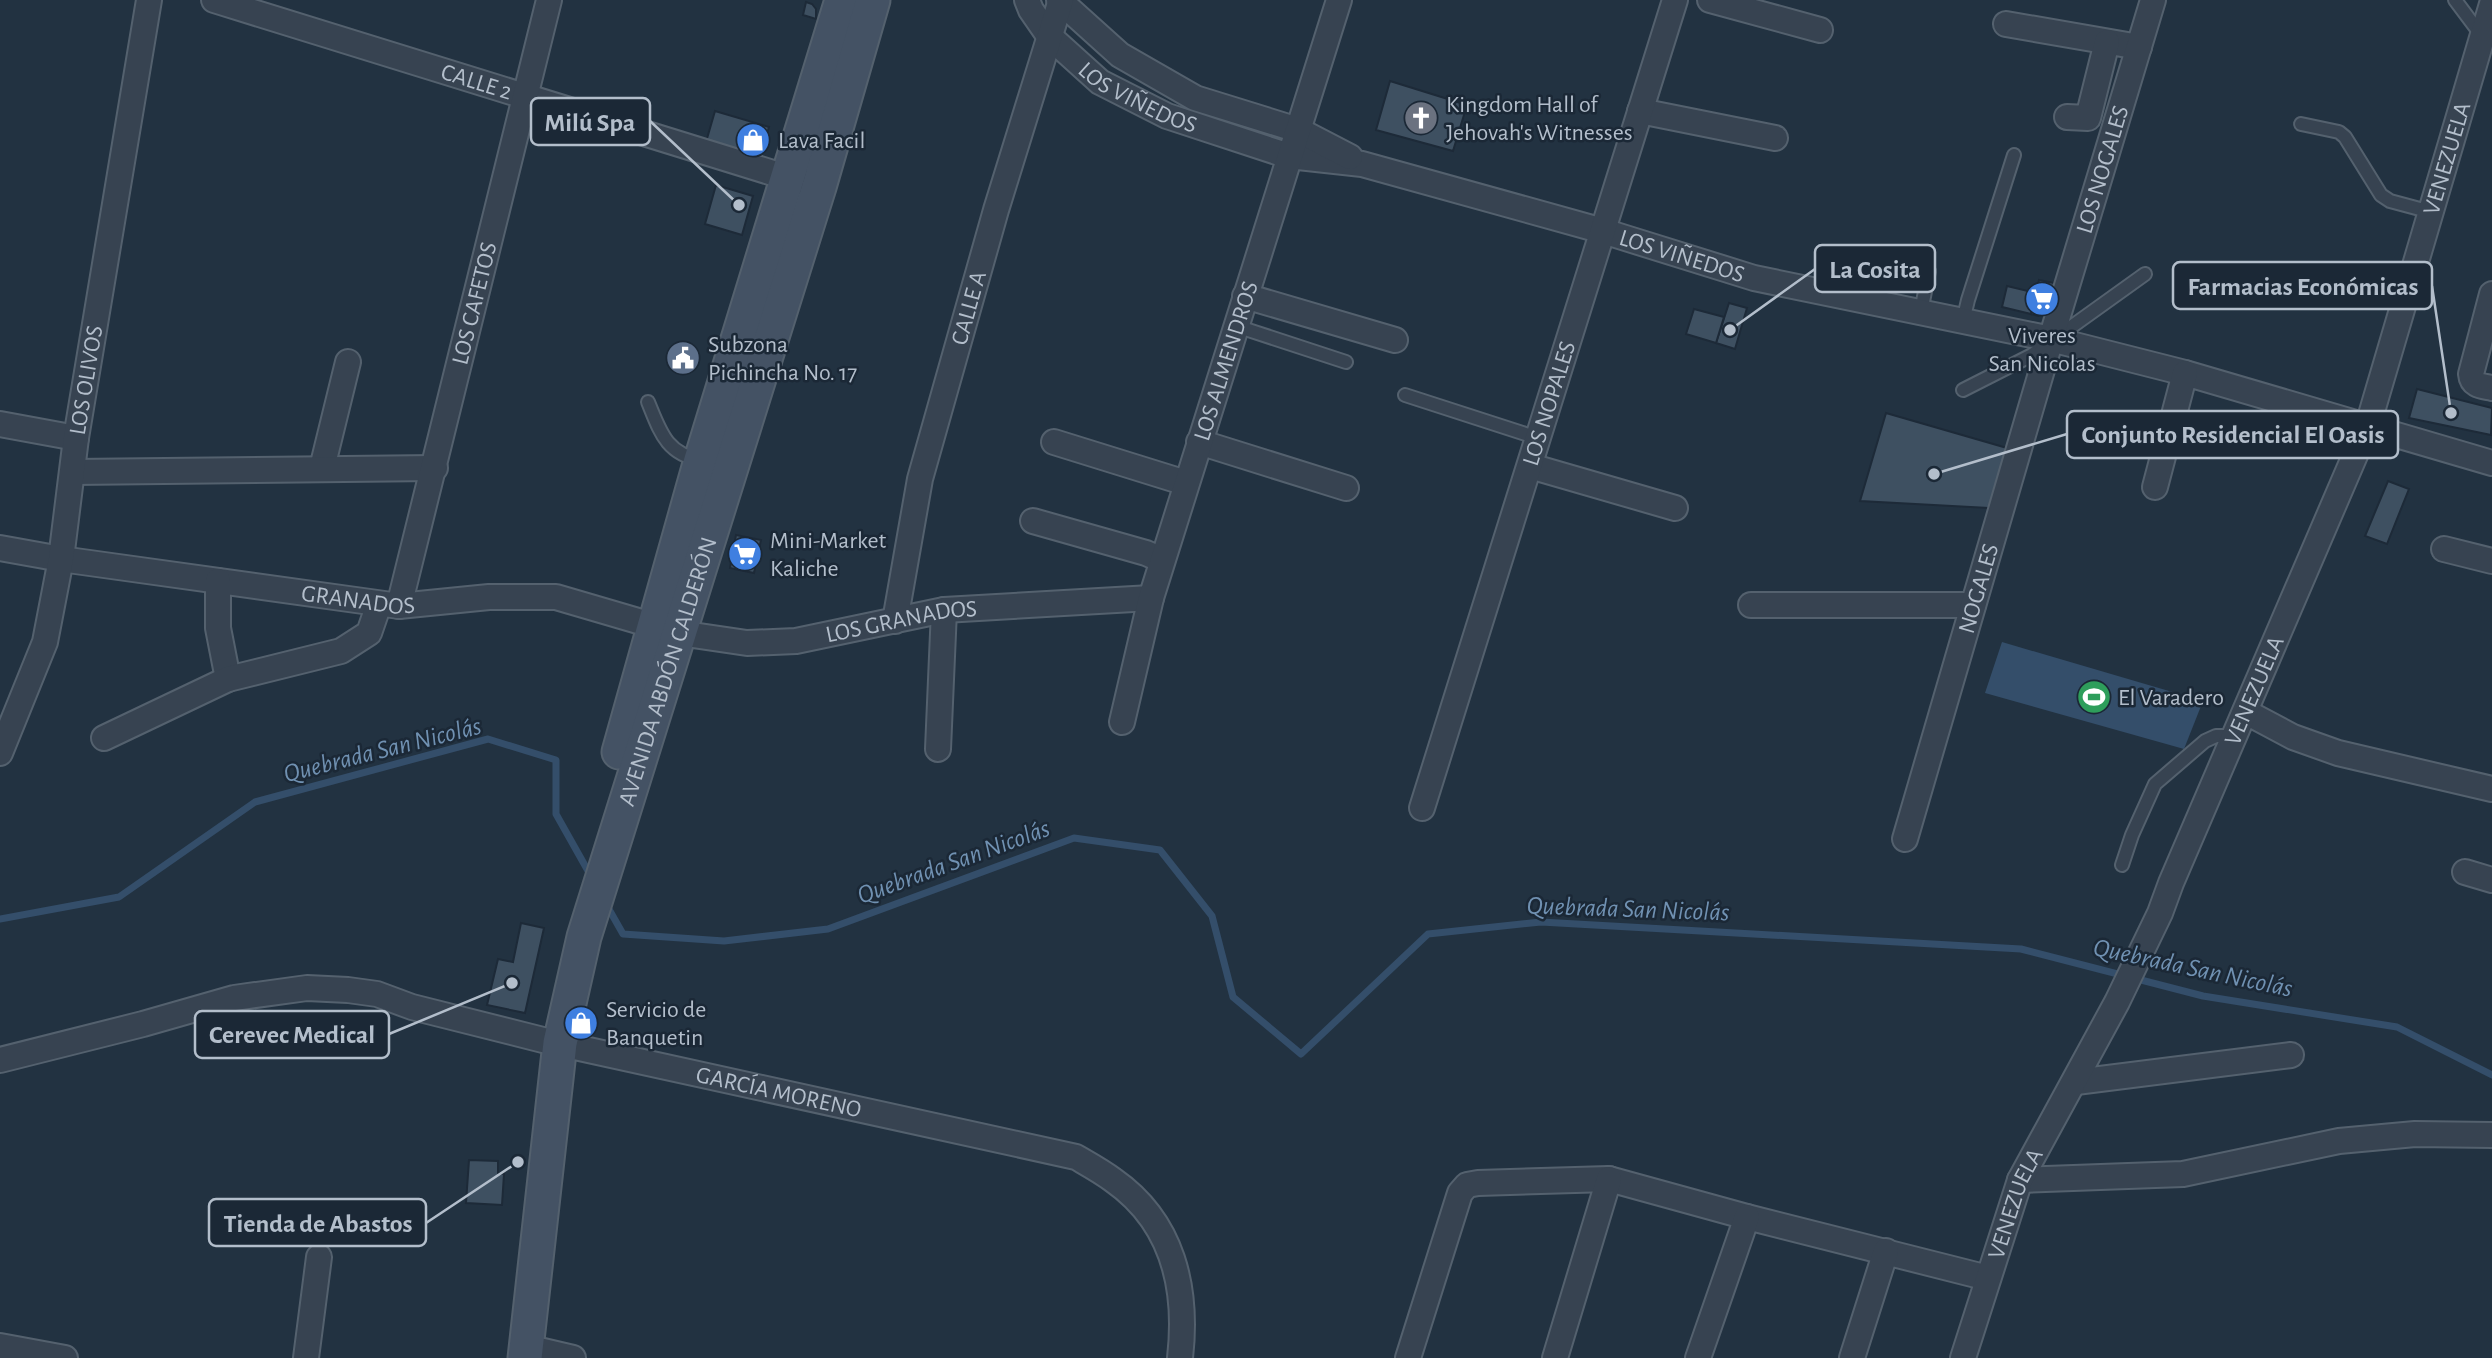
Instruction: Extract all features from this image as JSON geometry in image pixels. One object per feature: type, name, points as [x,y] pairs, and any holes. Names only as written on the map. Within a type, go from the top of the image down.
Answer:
[{"type":"main road","name":"AVENIDA ABDÓN CALDERÓN","points":[[519,1354],[552,1042],[576,933],[803,182],[842,0]]},
{"type":"main road","name":"AVENIDA ABDÓN CALDERÓN","points":[[666,629],[701,460],[873,0]]},
{"type":"street","name":"LOS OLIVOS","points":[[3,739],[45,642],[61,559],[76,438],[149,0]]},
{"type":"street","name":"CALLE 2","points":[[214,0],[803,182]]},
{"type":"street","name":"LOS CAFETOS","points":[[104,738],[228,679],[341,651],[369,633],[389,605],[435,468],[549,0]]},
{"type":"street","name":"LOS VIÑEDOS","points":[[1027,0],[1049,36],[1100,82],[1167,116],[1289,156],[1363,164],[1603,231],[1754,278],[2051,339],[2185,373],[2492,463]]},
{"type":"street","name":"LOS ALMENDROS","points":[[1122,722],[1151,598],[1339,0]]},
{"type":"street","name":"LOS NOPALES","points":[[1422,808],[1675,0]]},
{"type":"street","points":[[1710,0],[1820,30]]},
{"type":"street","name":"LOS NOGALES","points":[[2051,339],[2153,0]]},
{"type":"street","name":"LOS VIÑEDOS","points":[[1060,1],[1120,55],[1195,97],[1298,130],[1363,164]]},
{"type":"street","name":"CALLE A","points":[[895,621],[920,480],[996,210],[1060,1]]},
{"type":"street","name":"VENEZUELA","points":[[1963,1358],[2020,1180],[2076,1082],[2160,913],[2368,425],[2492,4]]},
{"type":"street","points":[[2006,24],[2138,47]]},
{"type":"street","points":[[2067,117],[2084,120],[2088,118],[2106,42]]},
{"type":"street","points":[[1640,111],[1775,138]]},
{"type":"street","points":[[2492,295],[2471,374],[2475,384],[2492,388]]},
{"type":"street","points":[[1245,296],[1395,340]]},
{"type":"street","name":"NOGALES","points":[[1905,839],[2051,339]]},
{"type":"street","points":[[322,468],[348,362]]},
{"type":"street","points":[[2155,487],[2185,373]]},
{"type":"street","points":[[0,424],[76,438]]},
{"type":"street","points":[[1054,442],[1186,483]]},
{"type":"street","points":[[1199,442],[1346,488]]},
{"type":"street","points":[[1530,466],[1675,508]]},
{"type":"street","points":[[73,472],[435,468]]},
{"type":"street","points":[[1033,521],[1163,560]]},
{"type":"street","name":"GRANADOS","points":[[0,548],[389,605],[489,597],[556,597],[666,629]]},
{"type":"street","points":[[2444,549],[2492,562]]},
{"type":"street","points":[[218,581],[218,628],[228,679]]},
{"type":"street","name":"LOS GRANADOS","points":[[666,629],[747,643],[796,641],[944,610],[1151,598]]},
{"type":"street","points":[[1751,605],[1973,605]]},
{"type":"street","points":[[938,749],[944,610]]},
{"type":"street","points":[[2246,712],[2293,737],[2338,753],[2492,789]]},
{"type":"street","points":[[2465,872],[2492,880]]},
{"type":"street","name":"GARCÍA MORENO","points":[[0,1060],[234,998],[306,988],[348,990],[377,994],[412,1007],[552,1042],[1076,1157],[1114,1180],[1137,1200],[1163,1235],[1173,1257],[1182,1308],[1180,1358]]},
{"type":"street","points":[[2076,1082],[2291,1055]]},
{"type":"street","points":[[2020,1180],[2183,1174],[2339,1141],[2415,1134],[2492,1135]]},
{"type":"street","points":[[1555,1358],[1609,1179]]},
{"type":"street","points":[[1408,1358],[1460,1192],[1467,1185],[1478,1182],[1609,1179],[1988,1278]]},
{"type":"street","points":[[1698,1358],[1747,1217]]},
{"type":"street","points":[[1852,1358],[1885,1251]]},
{"type":"street","points":[[306,1358],[319,1257]]},
{"type":"street","points":[[0,1346],[65,1358]]},
{"type":"street","points":[[519,1354],[573,1358]]},
{"type":"lane","points":[[2455,0],[2483,37]]},
{"type":"lane","points":[[2301,124],[2339,132],[2345,137],[2381,195],[2390,201],[2431,212]]},
{"type":"lane","points":[[1963,321],[2014,155]]},
{"type":"lane","points":[[1920,312],[1929,271]]},
{"type":"lane","points":[[1963,390],[2032,355],[2145,274]]},
{"type":"lane","points":[[1236,326],[1346,362]]},
{"type":"lane","points":[[1405,395],[1538,438]]},
{"type":"lane","points":[[648,402],[669,445],[685,457],[701,460]]},
{"type":"lane","points":[[2122,865],[2155,784],[2205,741],[2216,736],[2235,736]]},
{"type":"water","name":"El Varadero","points":[[2002,642],[2203,701],[2184,749],[1985,693]]},
{"type":"building","points":[[806,2],[816,9],[816,19],[803,15]]},
{"type":"building","name":"Kingdom Hall of Jehovah's Witnesses","points":[[1390,81],[1467,105],[1453,151],[1376,130]]},
{"type":"building","points":[[715,111],[769,127],[760,158],[706,142]]},
{"type":"building","points":[[716,185],[753,196],[742,235],[705,224]]},
{"type":"building","name":"Viveres San Nicolas","points":[[2039,280],[2054,283],[2049,306],[2038,316],[2031,314]]},
{"type":"building","points":[[2007,286],[2036,293],[2031,314],[2002,307]]},
{"type":"building","points":[[1729,303],[1747,308],[1735,349],[1716,343]]},
{"type":"building","points":[[1694,309],[1724,317],[1716,343],[1686,334]]},
{"type":"building","points":[[2417,389],[2492,408],[2491,435],[2409,418]]},
{"type":"building","points":[[1886,413],[2007,448],[1989,508],[1860,501]]},
{"type":"building","points":[[2388,481],[2409,489],[2387,544],[2365,536]]},
{"type":"building","name":"Mini-Market Kaliche","points":[[736,535],[761,540],[754,573],[730,568]]},
{"type":"building","points":[[521,923],[544,928],[525,1013],[487,1005],[498,959],[513,962]]},
{"type":"building","points":[[469,1160],[498,1161],[498,1173],[504,1174],[502,1205],[466,1203]]},
{"type":"waterway","name":"Quebrada San Nicolás","points":[[0,919],[119,897],[255,802],[488,739],[556,760],[556,814],[592,878]]},
{"type":"waterway","name":"Quebrada San Nicolás","points":[[606,904],[623,934],[724,941],[828,929],[1074,838],[1160,850],[1212,916],[1233,997],[1301,1054],[1428,934],[1541,922],[2021,949],[2203,996],[2397,1027],[2492,1075]]},
{"type":"place","name":"Kingdom Hall of Jehovah's Witnesses","points":[[1421,118]]},
{"type":"place","name":"Lava Facil","points":[[753,140]]},
{"type":"place","name":"Milú Spa","points":[[739,205]]},
{"type":"place","name":"Viveres San Nicolas","points":[[2042,299]]},
{"type":"place","name":"La Cosita","points":[[1730,330]]},
{"type":"place","name":"Subzona Pichincha No. 17","points":[[683,358]]},
{"type":"place","name":"Farmacias Económicas","points":[[2451,413]]},
{"type":"place","name":"Conjunto Residencial El Oasis","points":[[1934,474]]},
{"type":"place","name":"Mini-Market Kaliche","points":[[745,554]]},
{"type":"place","name":"El Varadero","points":[[2094,697]]},
{"type":"place","name":"Cerevec Medical","points":[[512,983]]},
{"type":"place","name":"Servicio de Banquetin","points":[[581,1023]]},
{"type":"place","name":"Tienda de Abastos","points":[[518,1162]]}]
